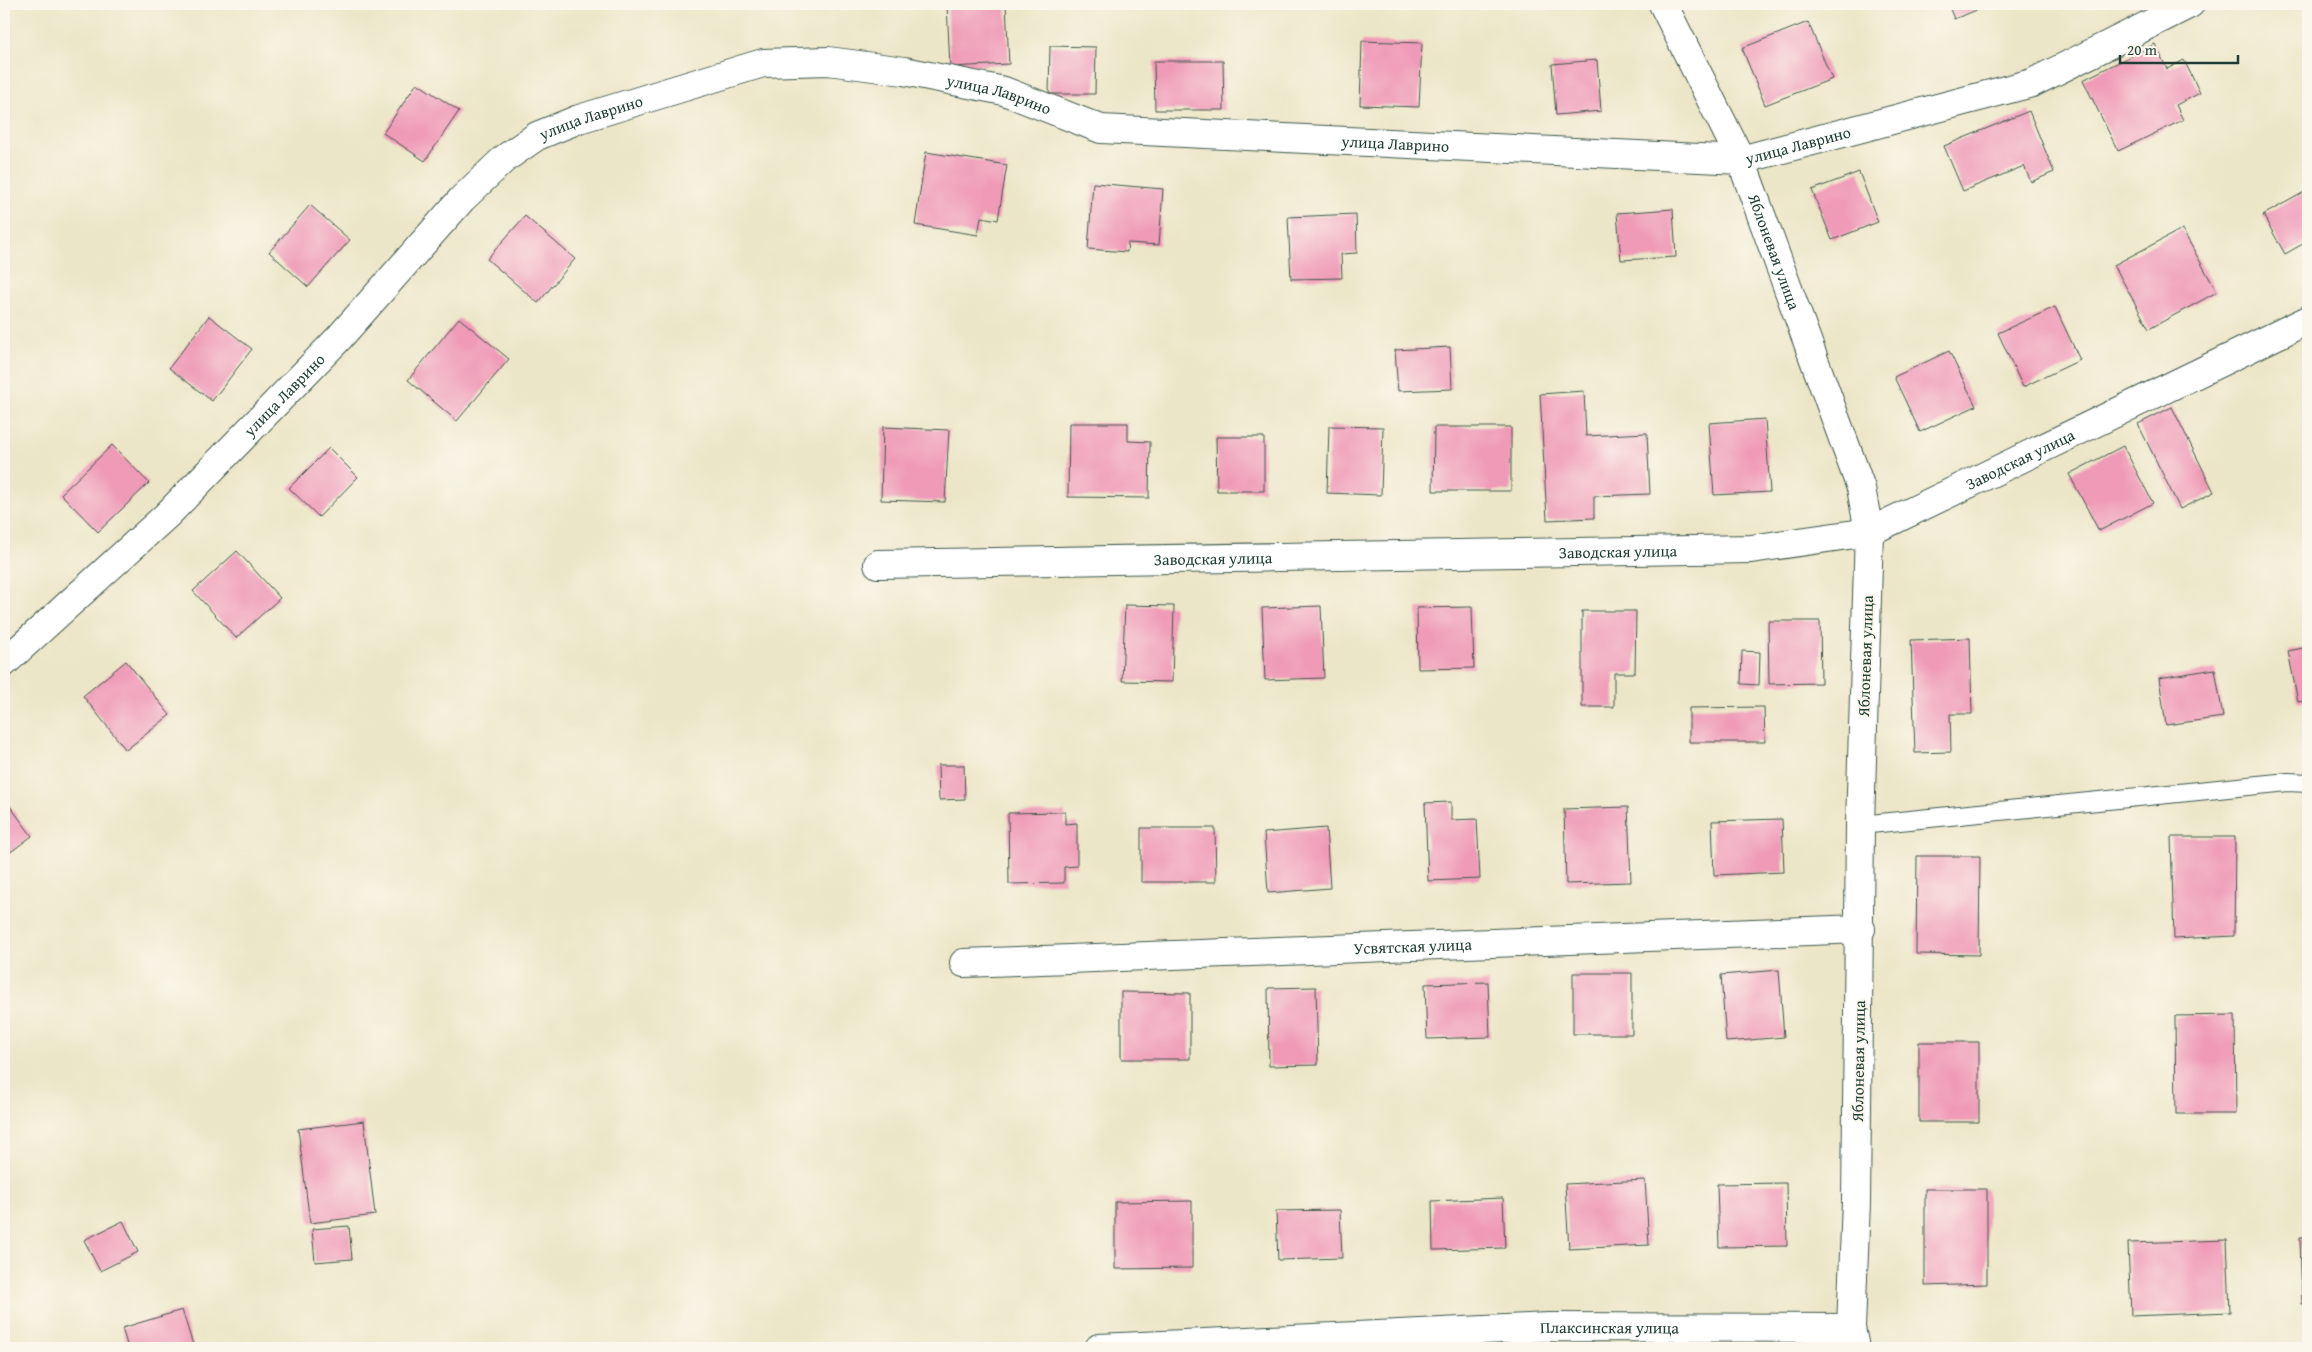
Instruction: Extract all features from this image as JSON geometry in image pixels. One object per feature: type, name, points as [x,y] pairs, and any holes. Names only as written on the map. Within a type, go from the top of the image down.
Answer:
[{"type":"street","name":"Яблоневая улица","points":[[1663,4],[1741,160],[1861,488],[1870,532],[1860,825],[1853,1338]]},
{"type":"street","name":"улица Лаврино","points":[[4,664],[168,515],[340,338],[462,199],[504,159],[536,136],[579,119],[763,63],[828,61],[904,71],[1004,91],[1101,129],[1741,160],[2032,83],[2190,4]]},
{"type":"street","name":"Заводская улица","points":[[878,564],[1751,549],[1870,532],[2308,320]]},
{"type":"street","name":"Усвятская улица","points":[[964,963],[1860,929]]},
{"type":"street","name":"Плаксинская улица","points":[[1098,1348],[1548,1327],[1853,1338]]},
{"type":"lane","points":[[1860,825],[2279,783],[2308,783]]},
{"type":"building","points":[[947,4],[1006,4],[1009,64],[950,67]]},
{"type":"building","points":[[1948,4],[1992,4],[1954,19]]},
{"type":"building","points":[[1808,22],[1832,79],[1765,105],[1742,48]]},
{"type":"building","points":[[1362,41],[1422,43],[1419,107],[1360,105]]},
{"type":"building","points":[[2155,44],[2167,69],[2184,60],[2200,93],[2176,105],[2183,120],[2118,151],[2083,80]]},
{"type":"building","points":[[1050,46],[1096,47],[1095,94],[1049,94]]},
{"type":"building","points":[[1597,60],[1601,111],[1556,115],[1552,64]]},
{"type":"building","points":[[1154,61],[1223,61],[1224,110],[1155,110]]},
{"type":"building","points":[[417,83],[459,111],[425,161],[383,133]]},
{"type":"building","points":[[2029,111],[2054,172],[2031,182],[2024,166],[1963,191],[1944,146]]},
{"type":"building","points":[[926,152],[1007,165],[998,220],[981,217],[978,235],[915,225]]},
{"type":"building","points":[[1859,172],[1878,222],[1832,240],[1812,190]]},
{"type":"building","points":[[1093,183],[1163,189],[1159,245],[1128,243],[1127,252],[1088,249]]},
{"type":"building","points":[[2308,190],[2308,241],[2285,254],[2263,215]]},
{"type":"building","points":[[310,205],[350,240],[308,287],[269,252]]},
{"type":"building","points":[[1673,209],[1676,257],[1621,260],[1617,213]]},
{"type":"building","points":[[1356,214],[1357,253],[1341,254],[1342,278],[1291,279],[1288,217]]},
{"type":"building","points":[[525,216],[575,259],[538,303],[487,259]]},
{"type":"building","points":[[2182,229],[2217,292],[2149,329],[2114,265]]},
{"type":"building","points":[[2055,307],[2080,360],[2023,387],[1998,333]]},
{"type":"building","points":[[209,316],[252,349],[212,401],[169,368]]},
{"type":"building","points":[[459,318],[509,359],[457,421],[408,380]]},
{"type":"building","points":[[1450,347],[1452,389],[1398,391],[1395,350]]},
{"type":"building","points":[[1949,351],[1976,406],[1920,432],[1894,377]]},
{"type":"building","points":[[1584,391],[1586,436],[1647,433],[1650,494],[1594,496],[1594,518],[1547,520],[1540,394]]},
{"type":"building","points":[[2172,407],[2214,492],[2180,509],[2138,424]]},
{"type":"building","points":[[1765,419],[1770,492],[1714,495],[1709,423]]},
{"type":"building","points":[[1069,423],[1128,423],[1128,441],[1150,442],[1149,498],[1068,497]]},
{"type":"building","points":[[1329,426],[1383,427],[1381,495],[1327,493]]},
{"type":"building","points":[[883,427],[949,430],[945,502],[881,500]]},
{"type":"building","points":[[1434,427],[1511,427],[1511,491],[1433,491]]},
{"type":"building","points":[[1216,437],[1264,437],[1264,491],[1217,491]]},
{"type":"building","points":[[112,445],[149,483],[98,532],[61,494]]},
{"type":"building","points":[[2123,446],[2153,503],[2099,531],[2069,474]]},
{"type":"building","points":[[329,448],[358,477],[319,517],[289,488]]},
{"type":"building","points":[[237,551],[280,598],[236,638],[193,591]]},
{"type":"building","points":[[1125,605],[1174,606],[1172,682],[1122,681]]},
{"type":"building","points":[[1321,606],[1324,678],[1265,680],[1262,608]]},
{"type":"building","points":[[1472,607],[1474,668],[1418,669],[1417,608]]},
{"type":"building","points":[[1582,611],[1636,611],[1635,673],[1614,673],[1614,707],[1582,707]]},
{"type":"building","points":[[1768,621],[1820,621],[1821,683],[1769,684]]},
{"type":"building","points":[[1970,638],[1972,714],[1950,714],[1951,752],[1915,753],[1911,640]]},
{"type":"building","points":[[2308,647],[2308,700],[2298,702],[2288,651]]},
{"type":"building","points":[[1742,651],[1760,652],[1759,685],[1741,684]]},
{"type":"building","points":[[126,661],[170,715],[126,750],[83,696]]},
{"type":"building","points":[[2215,669],[2223,717],[2166,725],[2159,678]]},
{"type":"building","points":[[1764,707],[1765,742],[1689,742],[1689,708]]},
{"type":"building","points":[[938,765],[964,765],[965,799],[939,800]]},
{"type":"building","points":[[4,798],[32,836],[4,857]]},
{"type":"building","points":[[1451,802],[1451,820],[1477,819],[1480,879],[1428,881],[1425,803]]},
{"type":"building","points":[[1628,807],[1631,882],[1566,884],[1564,809]]},
{"type":"building","points":[[1065,812],[1065,824],[1077,823],[1077,866],[1064,867],[1064,883],[1009,884],[1008,813]]},
{"type":"building","points":[[1782,819],[1784,872],[1714,875],[1712,821]]},
{"type":"building","points":[[1141,828],[1215,828],[1216,882],[1141,882]]},
{"type":"building","points":[[1326,828],[1330,888],[1268,893],[1264,833]]},
{"type":"building","points":[[2171,837],[2235,837],[2234,936],[2174,939]]},
{"type":"building","points":[[1917,856],[1980,856],[1979,955],[1916,954]]},
{"type":"building","points":[[1779,970],[1784,1037],[1726,1042],[1721,975]]},
{"type":"building","points":[[1573,973],[1632,973],[1632,1034],[1573,1034]]},
{"type":"building","points":[[1488,982],[1490,1037],[1427,1039],[1425,984]]},
{"type":"building","points":[[1316,987],[1318,1065],[1269,1066],[1268,988]]},
{"type":"building","points":[[1121,992],[1190,993],[1190,1059],[1121,1059]]},
{"type":"building","points":[[2235,1015],[2236,1114],[2176,1114],[2175,1016]]},
{"type":"building","points":[[1919,1042],[1979,1042],[1979,1122],[1919,1122]]},
{"type":"building","points":[[364,1121],[375,1215],[310,1223],[298,1129]]},
{"type":"building","points":[[1645,1180],[1649,1245],[1569,1249],[1565,1184]]},
{"type":"building","points":[[1786,1183],[1787,1246],[1719,1247],[1717,1184]]},
{"type":"building","points":[[1925,1189],[1987,1189],[1987,1284],[1925,1286]]},
{"type":"building","points":[[1503,1198],[1505,1248],[1433,1250],[1432,1201]]},
{"type":"building","points":[[1192,1201],[1192,1268],[1115,1269],[1115,1202]]},
{"type":"building","points":[[1340,1210],[1342,1258],[1278,1260],[1276,1211]]},
{"type":"building","points":[[123,1221],[138,1252],[100,1271],[84,1240]]},
{"type":"building","points":[[349,1226],[352,1259],[315,1262],[312,1229]]},
{"type":"building","points":[[2300,1238],[2308,1238],[2308,1303],[2302,1304]]},
{"type":"building","points":[[2227,1240],[2230,1312],[2131,1316],[2128,1243]]},
{"type":"building","points":[[182,1310],[194,1348],[128,1348],[122,1328]]}]
